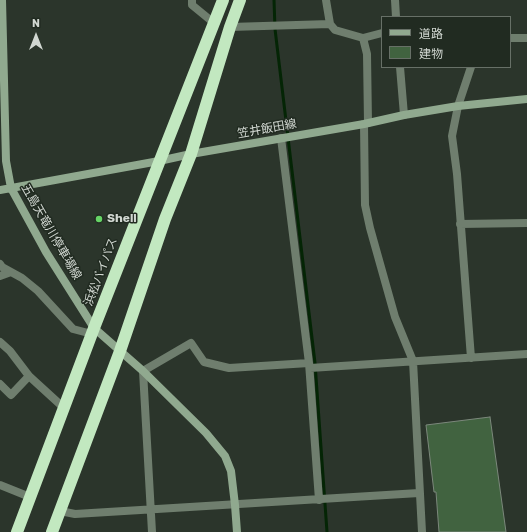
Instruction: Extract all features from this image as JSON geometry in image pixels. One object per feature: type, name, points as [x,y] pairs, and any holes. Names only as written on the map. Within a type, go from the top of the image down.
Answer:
[{"type":"highway","name":"浜松バイパス","points":[[17,532],[93,331],[222,0]]},
{"type":"highway","points":[[52,532],[120,351],[165,219],[191,154],[230,27],[240,0]]},
{"type":"main road","name":"五島天竜川停車場線","points":[[2,0],[1,11],[6,161],[11,188],[46,252],[93,331],[120,351],[143,371],[206,433],[225,456],[231,471],[237,532]]},
{"type":"main road","name":"笠井飯田線","points":[[0,190],[191,154],[366,124],[404,115],[458,106],[527,99]]},
{"type":"street","points":[[192,0],[192,5],[214,23]]},
{"type":"street","points":[[326,0],[330,24],[335,30],[364,38],[381,33]]},
{"type":"street","points":[[395,0],[396,16]]},
{"type":"street","points":[[230,27],[330,24]]},
{"type":"street","points":[[364,38],[367,54],[365,205],[395,317],[413,361],[422,532]]},
{"type":"street","points":[[511,38],[527,38]]},
{"type":"street","points":[[400,68],[404,115]]},
{"type":"street","points":[[470,358],[452,136],[458,106],[471,68]]},
{"type":"street","points":[[281,138],[309,365],[319,500]]},
{"type":"street","points":[[460,224],[527,223]]},
{"type":"street","points":[[0,264],[2,267],[22,278],[38,291],[73,329],[93,331]]},
{"type":"street","points":[[0,276],[11,272]]},
{"type":"street","points":[[0,342],[10,351],[29,376],[64,408]]},
{"type":"street","points":[[152,532],[143,371],[191,344],[204,362],[229,368],[413,361],[527,354]]},
{"type":"street","points":[[0,384],[11,394],[29,376]]},
{"type":"street","points":[[0,485],[30,497]]},
{"type":"street","points":[[60,511],[75,514],[420,493]]},
{"type":"building","points":[[490,417],[506,532],[439,532],[436,492],[434,492],[426,425]]},
{"type":"waterway","points":[[274,0],[275,29],[315,363],[327,532]]},
{"type":"place","name":"Shell","points":[[99,219]]}]
